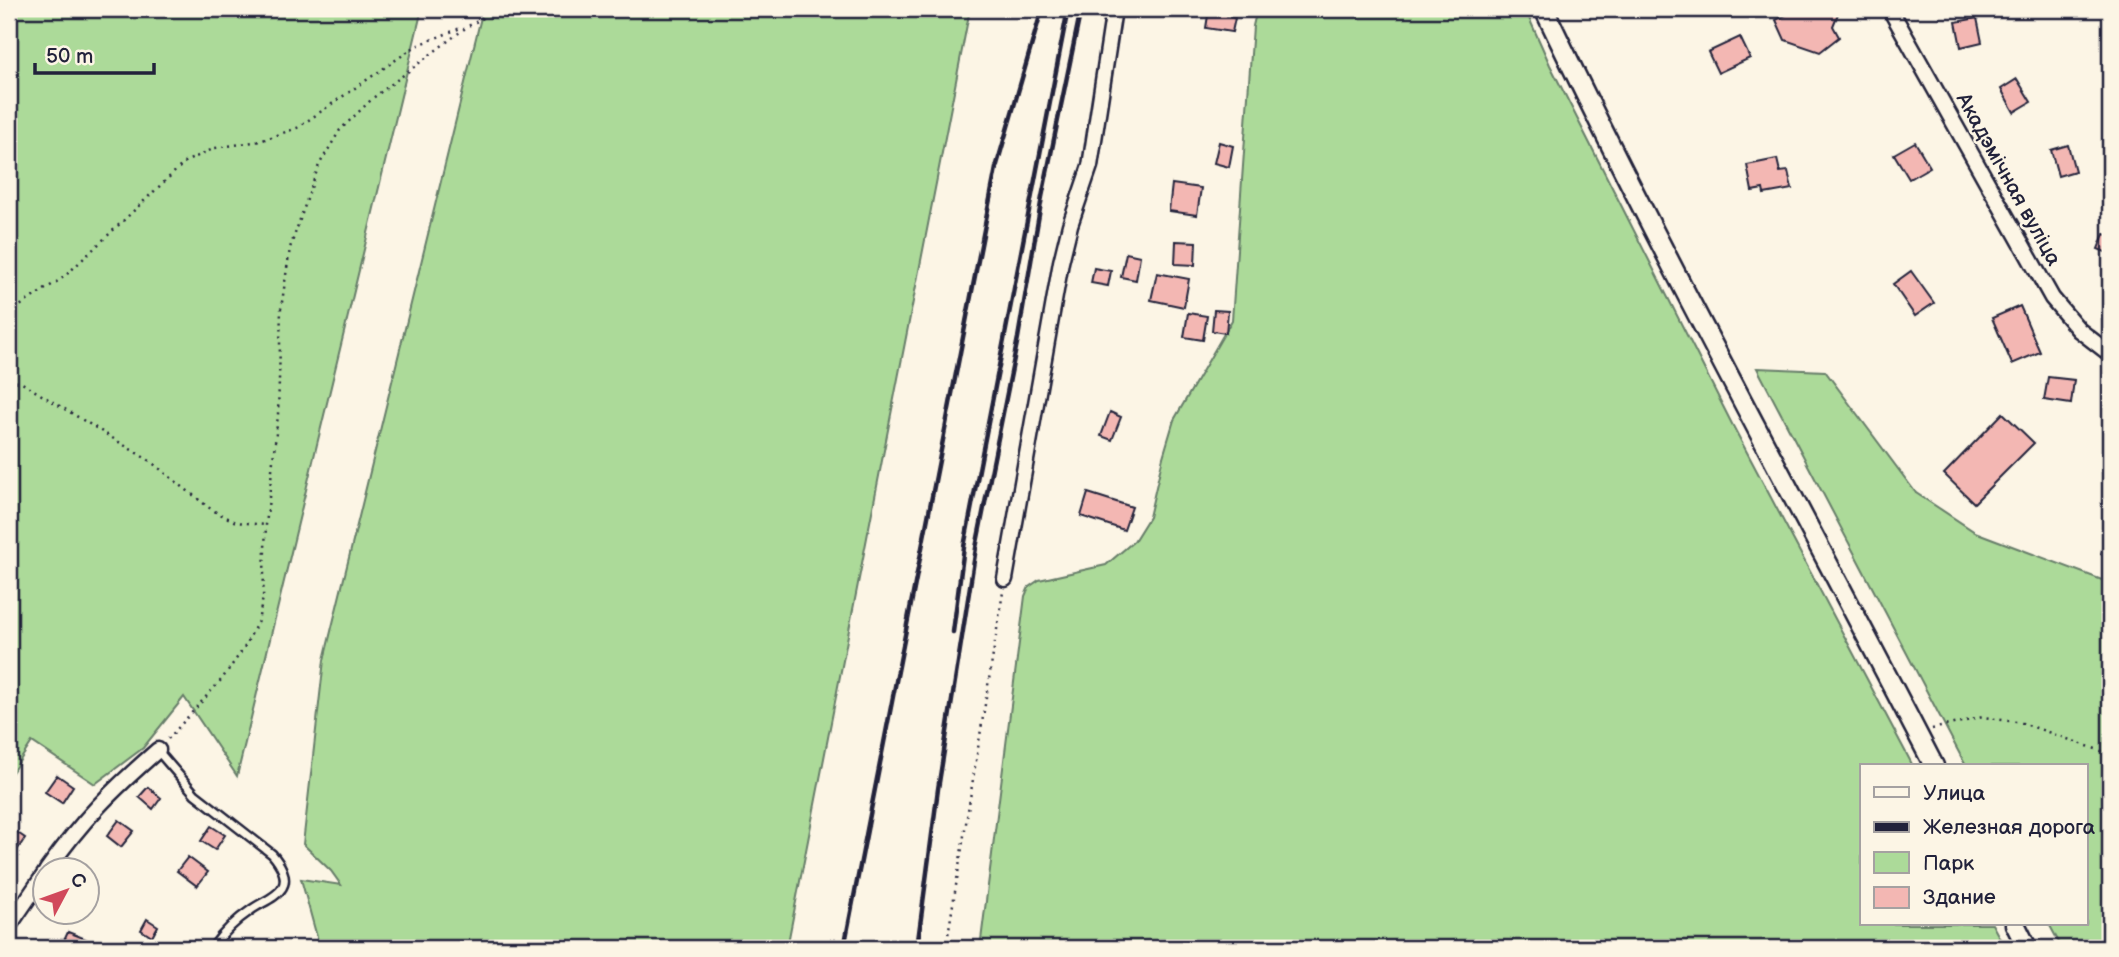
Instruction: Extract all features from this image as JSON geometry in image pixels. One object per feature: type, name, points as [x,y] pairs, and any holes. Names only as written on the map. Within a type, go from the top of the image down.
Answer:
[{"type":"street","points":[[1005,579],[1061,262],[1090,166],[1114,9]]},
{"type":"street","points":[[1544,9],[1592,111],[1933,764]]},
{"type":"street","name":"Акадэмічная вуліца","points":[[1890,9],[2052,298],[2079,330],[2110,354]]},
{"type":"street","points":[[56,856],[74,831],[110,792],[158,750]]},
{"type":"street","points":[[9,926],[32,892]]},
{"type":"street","points":[[2016,926],[2027,948]]},
{"type":"lane","points":[[158,750],[195,794],[272,854],[279,862],[285,878],[283,887],[275,895],[230,927],[212,948]]},
{"type":"path","points":[[9,313],[64,277],[186,162],[215,148],[260,141],[297,128],[416,46],[468,26],[500,9]]},
{"type":"path","points":[[158,750],[222,679],[244,648],[258,621],[263,598],[266,525],[278,415],[281,309],[286,272],[290,248],[320,165],[340,130],[373,98],[468,26]]},
{"type":"path","points":[[9,380],[22,383],[150,461],[212,510],[236,522],[266,525]]},
{"type":"path","points":[[946,948],[1005,579]]},
{"type":"path","points":[[1916,733],[1983,718],[2022,723],[2110,754]]},
{"type":"green space","points":[[9,9],[422,9],[237,776],[184,697],[143,748],[95,784],[32,742],[9,777]]},
{"type":"green space","points":[[483,9],[970,9],[787,948],[320,948],[301,879],[341,885],[331,871],[303,844],[324,660]]},
{"type":"green space","points":[[1257,9],[1525,9],[1550,65],[1732,424],[1912,764],[1860,764],[1860,926],[1993,926],[2005,948],[980,948],[1025,596],[1029,587],[1039,580],[1106,565],[1134,541],[1149,517],[1174,420],[1232,320],[1253,26]]},
{"type":"green space","points":[[1757,368],[1825,371],[1916,493],[1975,532],[2110,583],[2110,948],[2062,948],[2050,926],[2088,926],[2088,764],[1965,764]]},
{"type":"building","points":[[1209,9],[1227,9],[1227,16],[1235,18],[1232,32],[1206,28]]},
{"type":"building","points":[[1797,9],[1813,12],[1814,9],[1840,9],[1833,26],[1839,37],[1820,52],[1785,40],[1776,20]]},
{"type":"building","points":[[1977,18],[1982,42],[1961,47],[1956,22]]},
{"type":"building","points":[[1740,37],[1750,58],[1718,73],[1708,52]]},
{"type":"building","points":[[2017,79],[2031,102],[2014,112],[2001,89]]},
{"type":"building","points":[[1219,142],[1233,146],[1229,167],[1214,163]]},
{"type":"building","points":[[1915,142],[1930,167],[1909,179],[1894,154]]},
{"type":"building","points":[[2068,145],[2075,171],[2058,176],[2051,150]]},
{"type":"building","points":[[1777,159],[1780,172],[1788,171],[1792,189],[1764,194],[1763,189],[1752,191],[1747,165]]},
{"type":"building","points":[[1172,184],[1201,188],[1197,215],[1169,211]]},
{"type":"building","points":[[2104,234],[2110,236],[2110,254],[2098,249]]},
{"type":"building","points":[[1176,241],[1196,242],[1195,265],[1175,264]]},
{"type":"building","points":[[1126,253],[1140,256],[1136,280],[1121,277]]},
{"type":"building","points":[[1094,268],[1111,271],[1108,286],[1091,283]]},
{"type":"building","points":[[1911,271],[1934,303],[1915,316],[1893,284]]},
{"type":"building","points":[[1157,273],[1189,279],[1184,307],[1151,300]]},
{"type":"building","points":[[2020,306],[2040,352],[2012,364],[1992,318]]},
{"type":"building","points":[[1214,310],[1228,311],[1226,333],[1212,331]]},
{"type":"building","points":[[1188,313],[1207,316],[1203,340],[1184,337]]},
{"type":"building","points":[[2048,377],[2074,380],[2071,404],[2044,400]]},
{"type":"building","points":[[1110,412],[1121,417],[1112,440],[1101,436]]},
{"type":"building","points":[[2003,413],[2034,443],[1974,503],[1944,474]]},
{"type":"building","points":[[1088,493],[1132,507],[1124,530],[1081,516]]},
{"type":"building","points":[[2110,525],[2110,557],[2101,554]]},
{"type":"building","points":[[57,775],[73,786],[62,803],[45,792]]},
{"type":"building","points":[[148,787],[161,798],[153,809],[139,797]]},
{"type":"building","points":[[119,820],[134,831],[121,847],[107,836]]},
{"type":"building","points":[[211,826],[225,835],[215,850],[201,841]]},
{"type":"building","points":[[12,829],[25,838],[14,855],[9,851],[9,834]]},
{"type":"building","points":[[188,857],[208,872],[197,886],[177,871]]},
{"type":"building","points":[[147,919],[158,926],[152,937],[141,930]]},
{"type":"building","points":[[68,932],[86,939],[82,948],[62,945]]},
{"type":"railway","points":[[844,948],[996,168],[1042,9]]},
{"type":"railway","points":[[953,632],[964,547],[1068,9]]},
{"type":"railway","points":[[917,948],[938,789],[976,548],[1018,338],[1042,197],[1081,9]]}]
